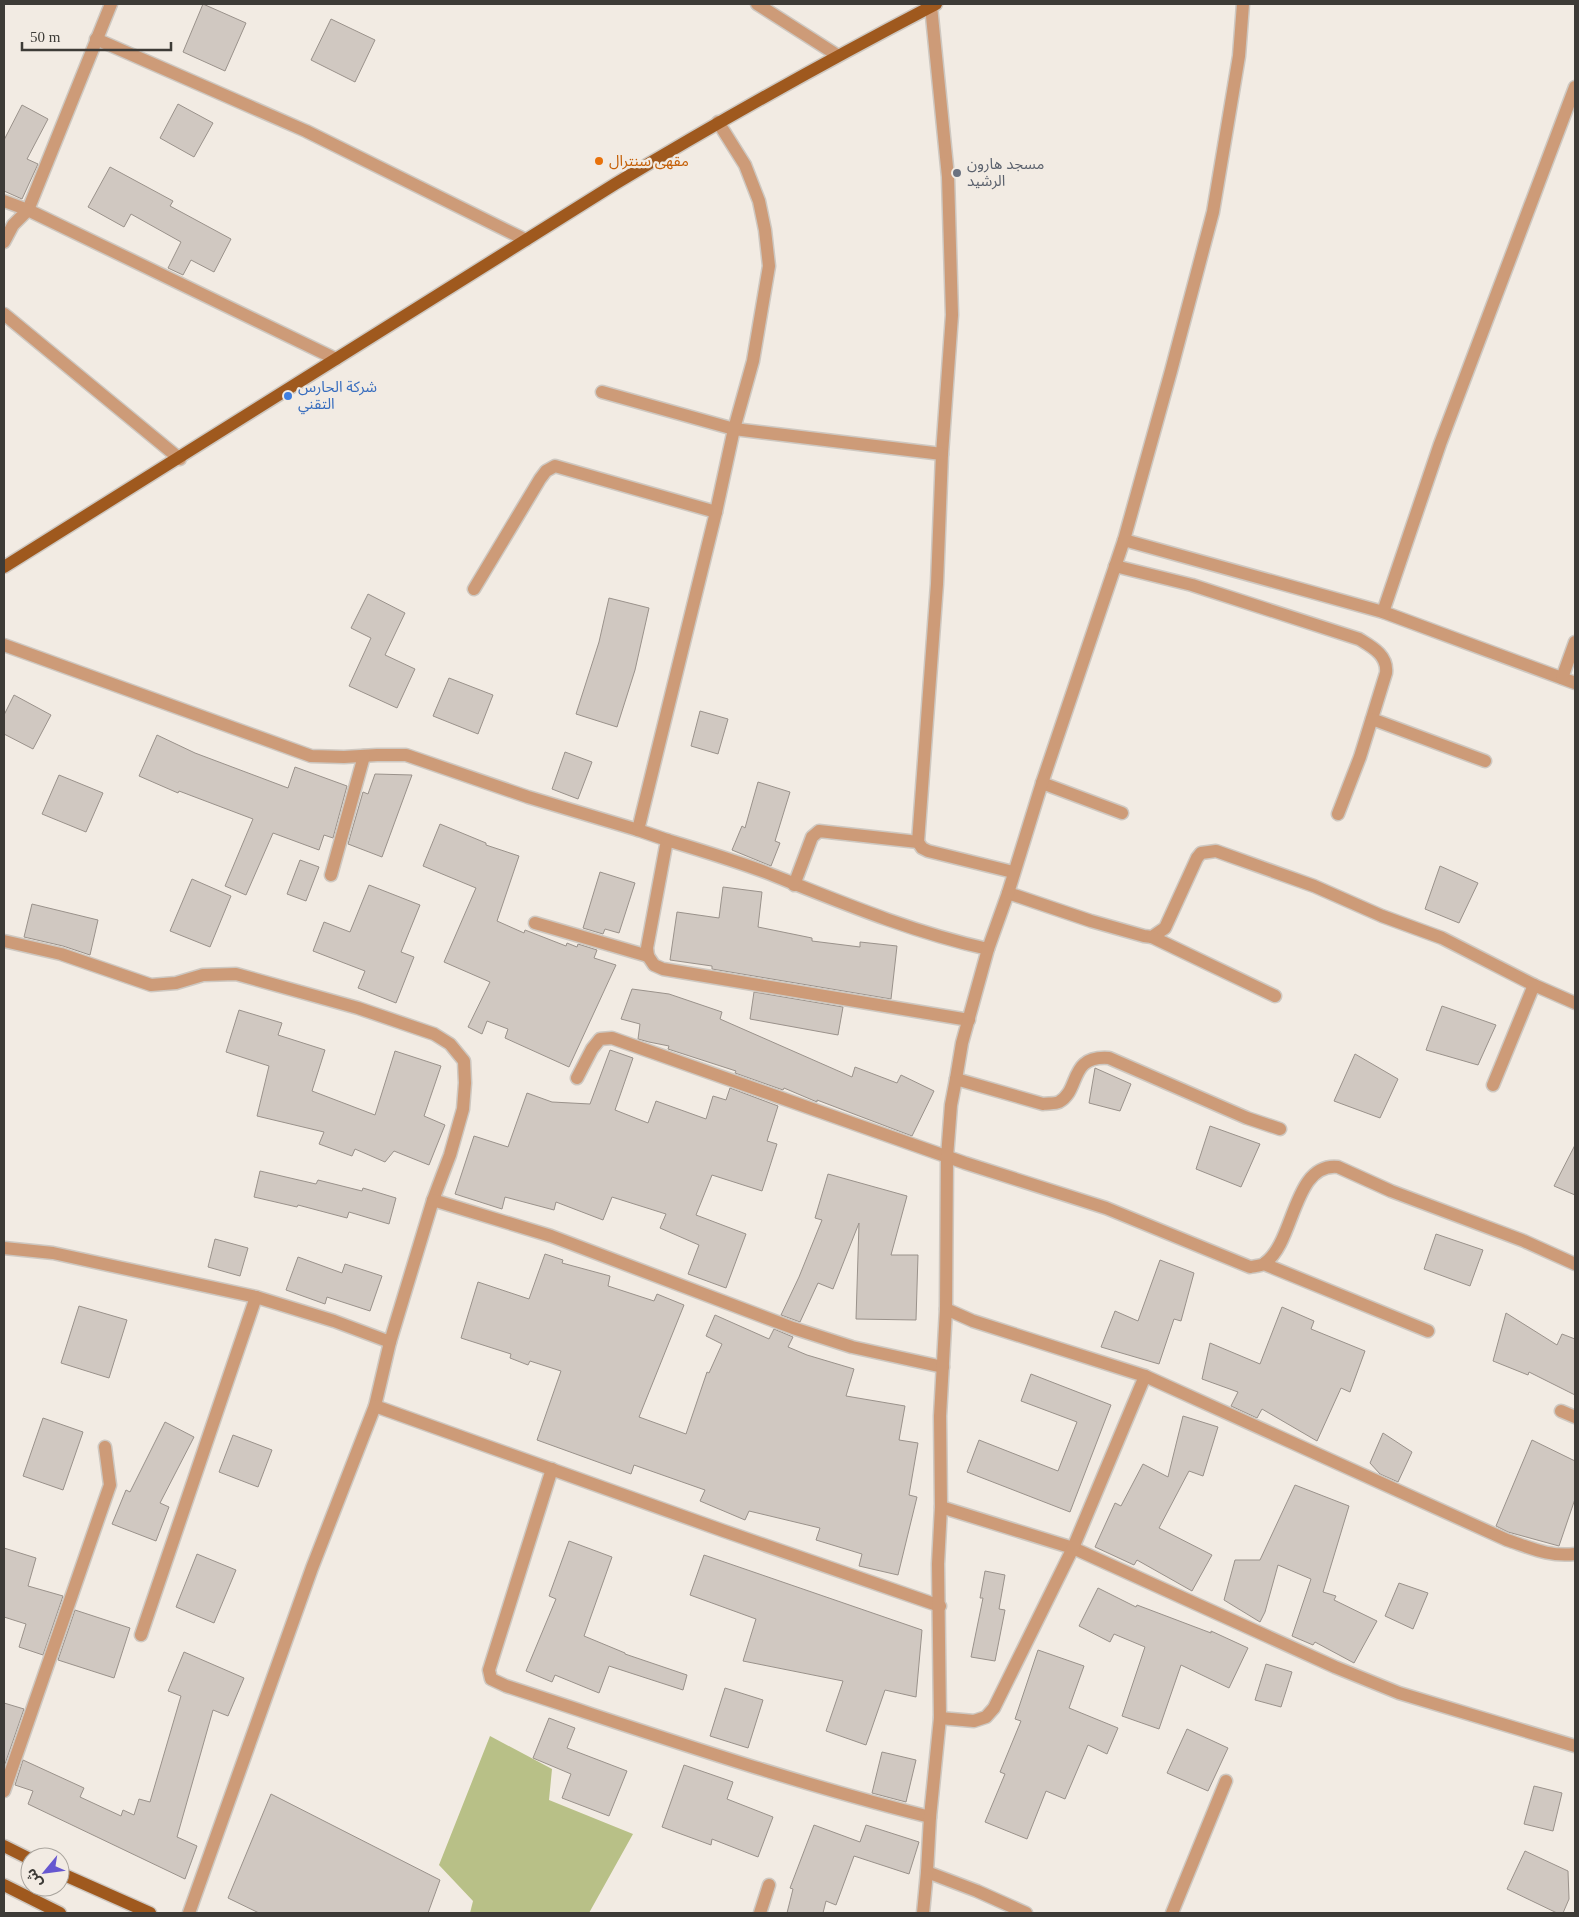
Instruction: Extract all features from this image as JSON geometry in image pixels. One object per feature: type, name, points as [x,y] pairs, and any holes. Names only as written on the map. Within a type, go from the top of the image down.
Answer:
[{"type":"main road","points":[[4,568],[526,240],[718,122],[837,55],[934,5]]},
{"type":"main road","points":[[4,1846],[20,1854]]},
{"type":"main road","points":[[70,1877],[150,1913]]},
{"type":"main road","points":[[4,1885],[60,1913]]},
{"type":"street","points":[[4,242],[13,225],[28,210],[111,4]]},
{"type":"street","points":[[757,4],[837,55]]},
{"type":"street","points":[[923,1913],[940,1718],[938,1564],[941,1507],[940,1416],[946,1309],[947,1157],[951,1106],[962,1043],[988,949],[1124,540],[1213,212],[1239,56],[1244,4]]},
{"type":"street","points":[[934,5],[949,197],[952,315],[942,454],[937,584],[918,842],[922,848],[928,851],[1013,872]]},
{"type":"street","points":[[96,39],[306,131],[526,240]]},
{"type":"street","points":[[1383,612],[1440,444],[1575,87]]},
{"type":"street","points":[[638,830],[716,512],[734,429],[753,361],[769,266],[765,230],[759,201],[745,165],[718,122]]},
{"type":"street","points":[[4,201],[28,210],[336,359]]},
{"type":"street","points":[[4,314],[180,459]]},
{"type":"street","points":[[602,392],[734,429],[942,454]]},
{"type":"street","points":[[474,589],[540,479],[546,471],[555,466],[716,512]]},
{"type":"street","points":[[1124,540],[1383,612],[1575,683]]},
{"type":"street","points":[[1115,566],[1192,585],[1359,639],[1381,655],[1387,667],[1360,757],[1338,814]]},
{"type":"street","points":[[1562,678],[1575,642]]},
{"type":"street","points":[[4,645],[311,756],[344,758],[406,755],[528,797],[719,856],[866,912],[957,942],[988,949]]},
{"type":"street","points":[[1372,719],[1486,761]]},
{"type":"street","points":[[331,875],[364,756]]},
{"type":"street","points":[[1042,783],[1122,813]]},
{"type":"street","points":[[794,885],[812,836],[819,831],[918,842]]},
{"type":"street","points":[[667,840],[647,948],[648,956],[654,965],[663,969],[968,1020]]},
{"type":"street","points":[[1152,937],[1165,928],[1196,858],[1201,853],[1216,851],[1314,886],[1382,916],[1442,938],[1534,985],[1575,1003]]},
{"type":"street","points":[[1008,893],[1091,921],[1152,937],[1275,996]]},
{"type":"street","points":[[534,923],[648,956]]},
{"type":"street","points":[[4,941],[61,954],[151,985],[176,983],[203,975],[236,974],[358,1008],[434,1034],[450,1044],[464,1061],[466,1082],[463,1109],[453,1147],[433,1200],[390,1342],[375,1406],[312,1568],[190,1913]]},
{"type":"street","points":[[1493,1084],[1534,985]]},
{"type":"street","points":[[577,1078],[592,1049],[600,1039],[612,1038],[947,1157],[1106,1208],[1250,1267],[1264,1264],[1274,1254],[1281,1242],[1303,1187],[1312,1176],[1329,1166],[1338,1167],[1391,1191],[1524,1241],[1575,1264]]},
{"type":"street","points":[[956,1079],[1043,1104],[1058,1103],[1066,1096],[1082,1065],[1092,1058],[1109,1058],[1280,1130]]},
{"type":"street","points":[[433,1200],[551,1236],[793,1328],[852,1347],[943,1367]]},
{"type":"street","points":[[4,1248],[53,1253],[256,1297],[334,1321],[390,1342]]},
{"type":"street","points":[[1264,1264],[1428,1331]]},
{"type":"street","points":[[141,1635],[256,1297]]},
{"type":"street","points":[[946,1309],[973,1321],[1145,1376],[1507,1540],[1537,1551],[1559,1556],[1575,1554]]},
{"type":"street","points":[[940,1718],[974,1721],[986,1717],[994,1708],[1073,1548],[1145,1376]]},
{"type":"street","points":[[375,1406],[940,1606]]},
{"type":"street","points":[[1561,1411],[1575,1416]]},
{"type":"street","points":[[4,1791],[110,1485],[106,1447]]},
{"type":"street","points":[[552,1469],[489,1670],[491,1679],[506,1686],[772,1774],[930,1817]]},
{"type":"street","points":[[941,1507],[1073,1548],[1335,1667],[1399,1693],[1575,1746]]},
{"type":"street","points":[[1172,1913],[1226,1781]]},
{"type":"street","points":[[928,1872],[1026,1913]]},
{"type":"street","points":[[760,1913],[769,1885]]},
{"type":"green space","points":[[490,1736],[552,1769],[549,1800],[633,1834],[589,1913],[470,1913],[473,1901],[439,1865]]},
{"type":"building","points":[[203,4],[246,23],[225,71],[183,52]]},
{"type":"building","points":[[331,19],[375,40],[355,82],[311,60]]},
{"type":"building","points":[[178,104],[213,123],[194,157],[160,138]]},
{"type":"building","points":[[22,105],[48,119],[27,159],[38,164],[22,199],[4,191],[4,140]]},
{"type":"building","points":[[110,167],[173,201],[170,206],[231,239],[214,272],[191,260],[183,275],[168,268],[181,242],[131,214],[124,227],[88,207]]},
{"type":"building","points":[[368,594],[405,613],[385,655],[415,669],[397,708],[349,686],[371,638],[351,628]]},
{"type":"building","points":[[609,598],[649,608],[635,670],[617,727],[576,714],[599,642]]},
{"type":"building","points":[[449,678],[493,695],[478,734],[433,716]]},
{"type":"building","points":[[14,695],[51,715],[33,749],[4,734],[4,715]]},
{"type":"building","points":[[700,711],[728,719],[718,754],[691,746]]},
{"type":"building","points":[[157,735],[195,753],[288,788],[295,767],[347,786],[333,838],[324,835],[319,850],[273,833],[246,895],[225,886],[253,819],[179,791],[178,793],[139,776]]},
{"type":"building","points":[[565,752],[592,762],[578,799],[552,789]]},
{"type":"building","points":[[375,774],[412,775],[382,857],[348,844],[363,792],[368,794]]},
{"type":"building","points":[[59,775],[103,793],[86,832],[42,814]]},
{"type":"building","points":[[758,782],[790,792],[775,841],[780,843],[771,866],[732,850],[742,826],[745,828]]},
{"type":"building","points":[[440,824],[486,843],[486,845],[519,856],[497,921],[524,933],[525,930],[566,946],[567,943],[577,947],[578,944],[597,950],[594,958],[616,965],[569,1067],[505,1038],[508,1029],[487,1021],[482,1034],[468,1027],[490,982],[444,962],[476,888],[423,866]]},
{"type":"building","points":[[300,860],[319,867],[306,901],[287,894]]},
{"type":"building","points":[[1440,866],[1478,883],[1459,923],[1425,909]]},
{"type":"building","points":[[600,872],[635,883],[619,933],[605,929],[603,934],[583,928]]},
{"type":"building","points":[[192,879],[231,896],[210,947],[170,931]]},
{"type":"building","points":[[369,885],[420,905],[401,952],[414,957],[396,1003],[358,988],[365,971],[313,951],[324,922],[350,932]]},
{"type":"building","points":[[723,887],[762,892],[758,927],[812,938],[812,941],[860,947],[860,942],[897,946],[891,999],[712,969],[712,966],[670,960],[677,912],[719,918]]},
{"type":"building","points":[[32,904],[98,920],[90,955],[63,946],[24,937]]},
{"type":"building","points":[[632,989],[669,994],[722,1012],[720,1019],[852,1077],[855,1067],[897,1083],[901,1075],[934,1091],[912,1136],[817,1100],[817,1102],[784,1088],[783,1090],[735,1073],[736,1071],[668,1049],[669,1046],[638,1039],[640,1024],[621,1019]]},
{"type":"building","points":[[754,992],[843,1007],[838,1035],[750,1019]]},
{"type":"building","points":[[1442,1006],[1496,1025],[1478,1065],[1426,1050]]},
{"type":"building","points":[[239,1010],[282,1023],[278,1035],[325,1050],[312,1091],[375,1115],[395,1051],[441,1066],[424,1116],[445,1125],[429,1165],[394,1151],[385,1162],[355,1149],[352,1156],[319,1144],[324,1132],[257,1116],[269,1066],[226,1052]]},
{"type":"building","points":[[610,1050],[633,1058],[615,1110],[648,1123],[656,1101],[706,1119],[713,1096],[726,1100],[730,1088],[778,1106],[767,1141],[777,1144],[762,1191],[712,1175],[696,1215],[746,1234],[726,1288],[688,1274],[699,1245],[660,1228],[666,1214],[612,1197],[603,1220],[556,1202],[554,1210],[505,1197],[502,1209],[455,1194],[474,1136],[508,1147],[527,1093],[552,1102],[590,1104]]},
{"type":"building","points":[[1355,1054],[1398,1079],[1380,1118],[1334,1101]]},
{"type":"building","points":[[1095,1068],[1131,1084],[1120,1111],[1089,1103]]},
{"type":"building","points":[[1210,1126],[1260,1144],[1241,1187],[1196,1169]]},
{"type":"building","points":[[1575,1145],[1575,1195],[1554,1186]]},
{"type":"building","points":[[260,1171],[316,1184],[318,1180],[362,1191],[363,1188],[396,1198],[389,1224],[349,1212],[347,1218],[298,1205],[297,1207],[254,1197]]},
{"type":"building","points":[[828,1174],[907,1196],[891,1255],[918,1255],[916,1320],[856,1319],[859,1223],[833,1289],[818,1283],[800,1322],[781,1315],[822,1220],[815,1218]]},
{"type":"building","points":[[1436,1234],[1483,1250],[1470,1286],[1424,1269]]},
{"type":"building","points":[[215,1239],[248,1248],[240,1276],[208,1267]]},
{"type":"building","points":[[545,1254],[563,1260],[562,1263],[610,1276],[608,1286],[654,1301],[657,1294],[684,1305],[639,1417],[686,1434],[707,1372],[709,1373],[722,1344],[706,1336],[715,1315],[769,1339],[774,1329],[793,1337],[788,1347],[807,1355],[854,1369],[846,1396],[905,1406],[899,1440],[918,1443],[909,1495],[917,1497],[898,1575],[859,1566],[862,1554],[816,1540],[820,1528],[749,1511],[745,1520],[700,1501],[705,1490],[634,1465],[631,1474],[537,1440],[561,1371],[530,1361],[528,1365],[510,1358],[511,1354],[461,1338],[478,1282],[529,1299]]},
{"type":"building","points":[[298,1257],[342,1273],[345,1264],[382,1276],[370,1311],[327,1297],[325,1304],[286,1290]]},
{"type":"building","points":[[1160,1260],[1194,1273],[1181,1321],[1174,1319],[1159,1364],[1101,1347],[1115,1311],[1138,1321]]},
{"type":"building","points":[[79,1306],[127,1320],[109,1378],[61,1363]]},
{"type":"building","points":[[1282,1307],[1314,1321],[1311,1329],[1365,1351],[1350,1392],[1341,1388],[1317,1441],[1262,1409],[1257,1418],[1231,1406],[1238,1392],[1202,1379],[1210,1343],[1260,1364]]},
{"type":"building","points":[[1506,1313],[1557,1345],[1562,1334],[1575,1339],[1575,1395],[1529,1372],[1528,1375],[1493,1361]]},
{"type":"building","points":[[1031,1374],[1111,1405],[1070,1512],[967,1472],[979,1440],[1058,1471],[1077,1422],[1021,1401]]},
{"type":"building","points":[[1183,1416],[1218,1427],[1203,1476],[1189,1471],[1159,1528],[1212,1555],[1192,1591],[1137,1560],[1134,1565],[1095,1547],[1115,1503],[1121,1506],[1143,1464],[1168,1477]]},
{"type":"building","points":[[43,1418],[83,1432],[63,1490],[23,1476]]},
{"type":"building","points":[[165,1422],[194,1437],[160,1503],[169,1507],[156,1541],[112,1524],[126,1490],[130,1492]]},
{"type":"building","points":[[1383,1433],[1412,1452],[1398,1482],[1380,1474],[1370,1463]]},
{"type":"building","points":[[233,1435],[272,1450],[258,1487],[219,1472]]},
{"type":"building","points":[[1532,1440],[1575,1461],[1575,1499],[1559,1546],[1508,1532],[1496,1526]]},
{"type":"building","points":[[1295,1485],[1349,1506],[1323,1592],[1336,1596],[1334,1600],[1377,1621],[1354,1663],[1315,1642],[1313,1645],[1292,1636],[1311,1579],[1278,1565],[1265,1612],[1260,1622],[1224,1600],[1235,1560],[1260,1560]]},
{"type":"building","points":[[569,1541],[612,1557],[584,1636],[625,1654],[687,1675],[683,1690],[609,1666],[599,1693],[555,1675],[552,1682],[526,1671],[556,1599],[549,1596]]},
{"type":"building","points":[[4,1548],[36,1558],[28,1586],[63,1596],[43,1655],[19,1647],[26,1624],[4,1617]]},
{"type":"building","points":[[197,1554],[236,1570],[214,1623],[176,1607]]},
{"type":"building","points":[[704,1555],[922,1630],[916,1697],[885,1690],[866,1745],[826,1731],[843,1681],[743,1661],[756,1619],[690,1595]]},
{"type":"building","points":[[985,1571],[1005,1575],[999,1609],[1005,1610],[995,1661],[971,1657],[983,1598],[980,1598]]},
{"type":"building","points":[[1399,1583],[1428,1593],[1413,1629],[1385,1616]]},
{"type":"building","points":[[1098,1588],[1136,1607],[1137,1605],[1211,1633],[1211,1631],[1248,1648],[1229,1688],[1181,1665],[1159,1729],[1122,1716],[1145,1647],[1114,1634],[1110,1642],[1079,1626]]},
{"type":"building","points":[[75,1610],[130,1628],[114,1678],[58,1660]]},
{"type":"building","points":[[1038,1650],[1084,1666],[1069,1708],[1118,1728],[1107,1754],[1088,1745],[1065,1799],[1046,1791],[1027,1839],[985,1822],[1005,1774],[1000,1772],[1021,1721],[1015,1719]]},
{"type":"building","points":[[184,1652],[244,1678],[228,1716],[213,1710],[177,1837],[197,1846],[185,1879],[28,1804],[33,1791],[15,1785],[23,1760],[84,1788],[80,1797],[121,1816],[123,1810],[134,1815],[139,1799],[150,1802],[181,1696],[168,1691]]},
{"type":"building","points":[[1266,1664],[1292,1672],[1281,1707],[1255,1700]]},
{"type":"building","points":[[725,1688],[763,1700],[748,1748],[710,1736]]},
{"type":"building","points":[[4,1703],[24,1709],[4,1767]]},
{"type":"building","points":[[549,1718],[575,1728],[567,1748],[627,1771],[609,1816],[562,1798],[571,1774],[533,1758]]},
{"type":"building","points":[[1187,1729],[1228,1748],[1208,1791],[1167,1773]]},
{"type":"building","points":[[882,1752],[916,1760],[906,1802],[872,1793]]},
{"type":"building","points":[[684,1765],[733,1782],[727,1799],[773,1817],[758,1857],[712,1839],[711,1845],[662,1827]]},
{"type":"building","points":[[1534,1786],[1562,1793],[1553,1831],[1524,1824]]},
{"type":"building","points":[[271,1794],[440,1880],[428,1913],[259,1913],[228,1898]]},
{"type":"building","points":[[814,1825],[860,1842],[866,1825],[919,1842],[909,1874],[854,1856],[836,1905],[826,1901],[823,1913],[787,1913],[793,1889],[790,1888]]},
{"type":"building","points":[[1525,1851],[1568,1871],[1569,1899],[1563,1913],[1557,1913],[1507,1889]]},
{"type":"place","name":"مقهى سنترال","points":[[599,161]]},
{"type":"place","name":"مسجد هارون الرشيد","points":[[957,173]]},
{"type":"place","name":"شركة الحارس التقني","points":[[288,396]]}]
